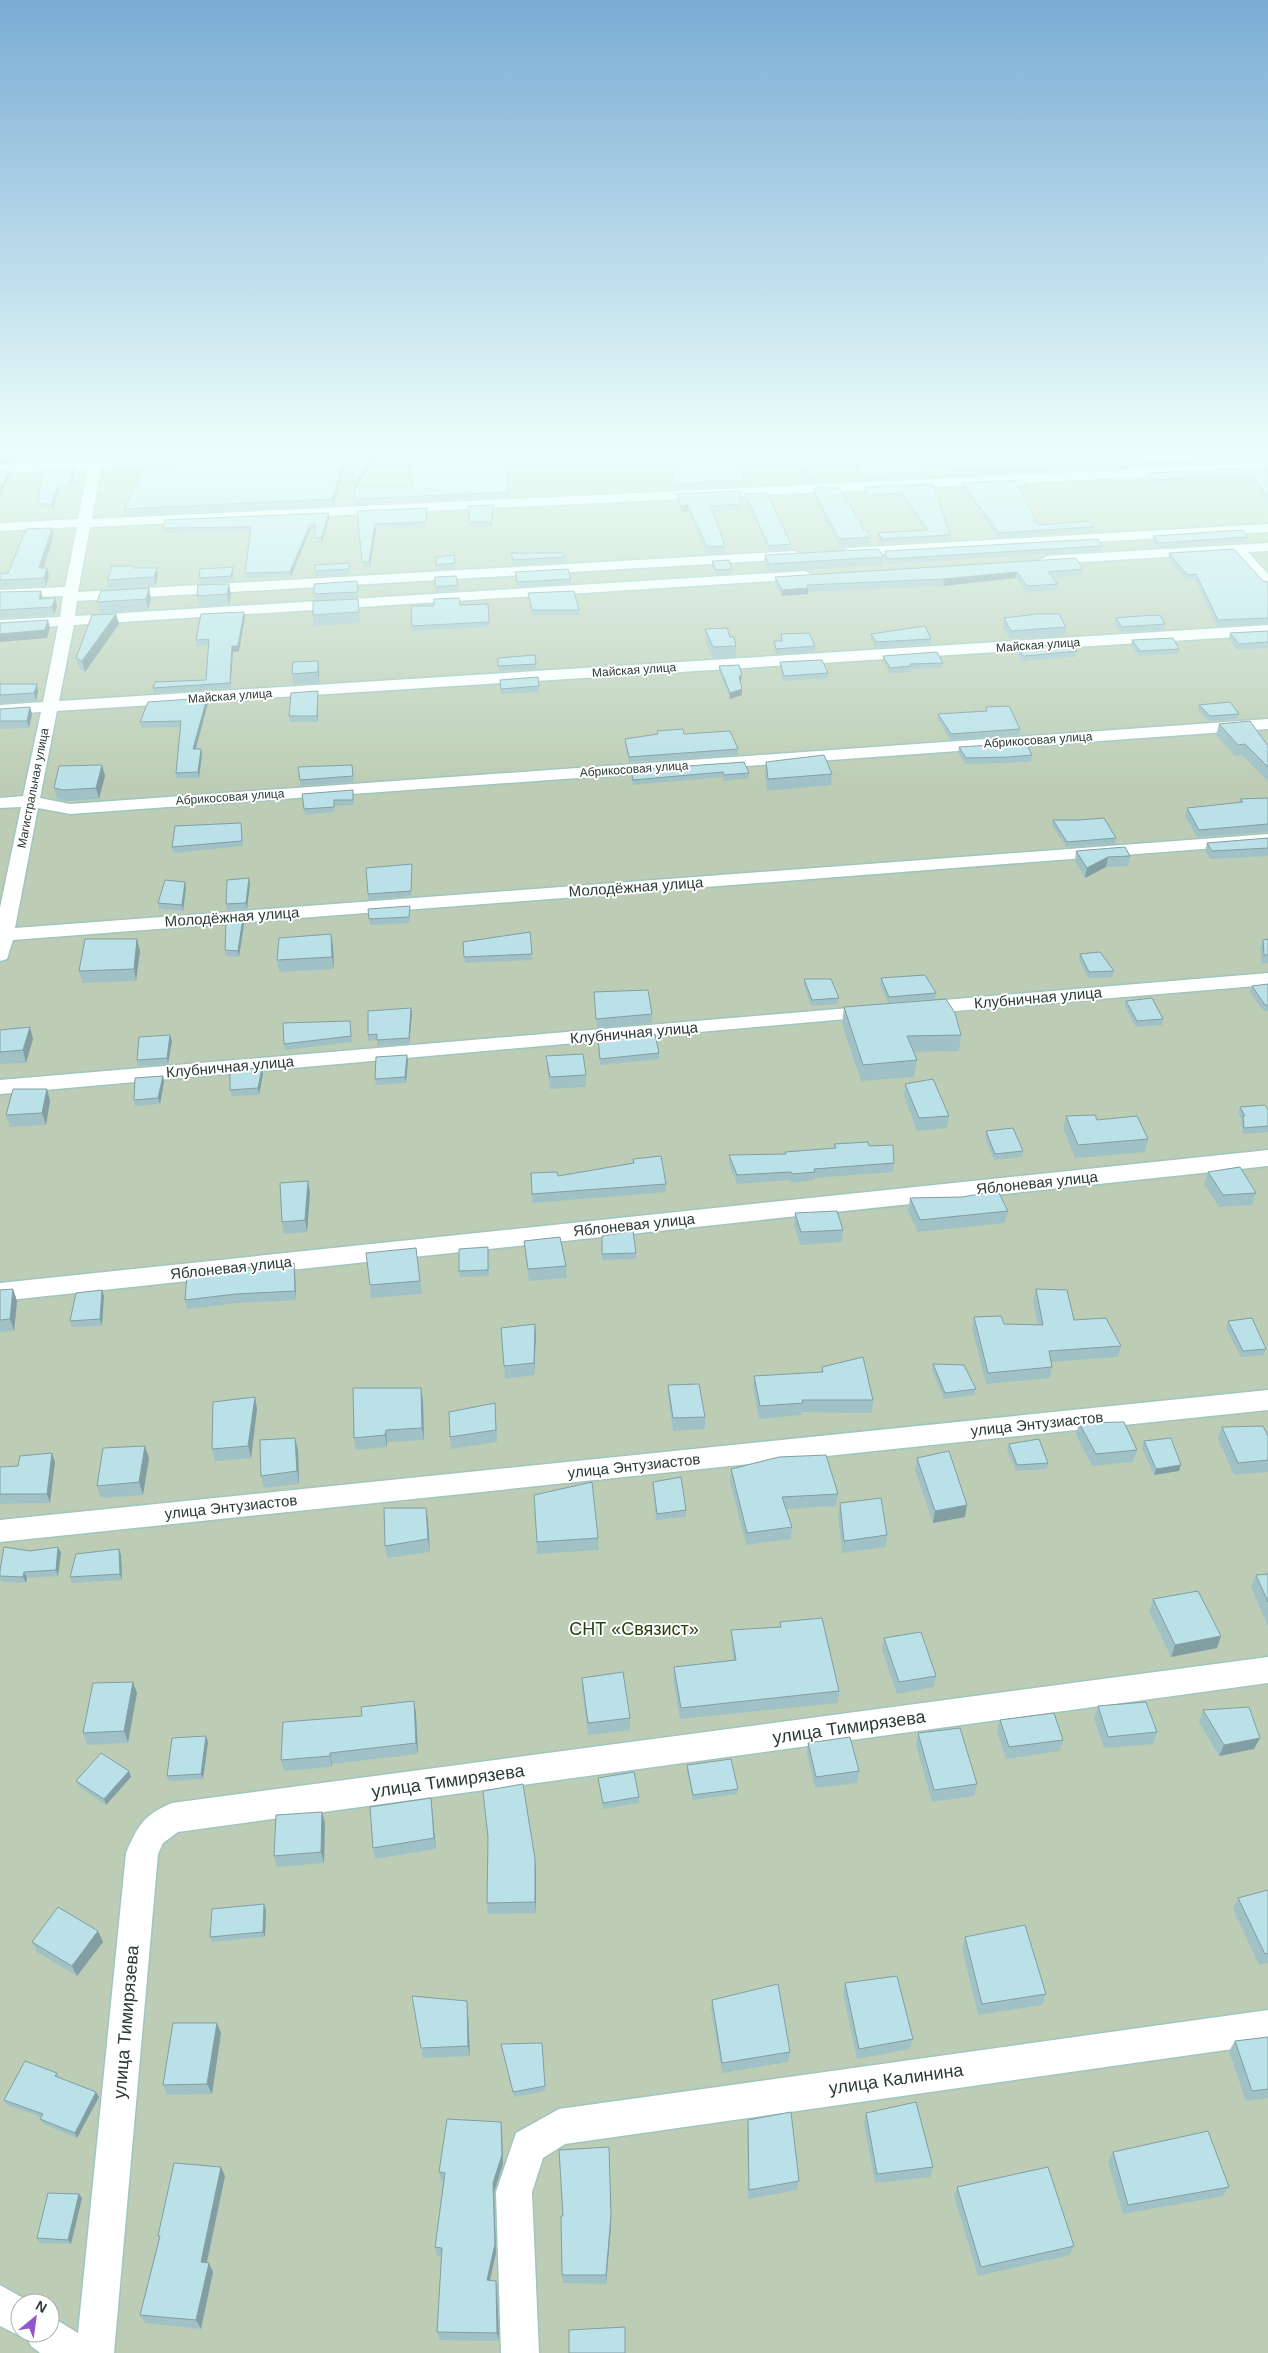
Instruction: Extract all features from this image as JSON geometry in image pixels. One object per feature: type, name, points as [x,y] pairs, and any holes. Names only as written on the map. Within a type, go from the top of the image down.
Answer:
[{"type":"street","name":"Магистральная улица","points":[[0,955],[4,935],[5,913],[67,621],[77,562]]},
{"type":"street","points":[[0,594],[70,594],[667,562]]},
{"type":"street","points":[[1248,562],[1268,583]]},
{"type":"street","points":[[0,625],[820,574]]},
{"type":"street","name":"Майская улица","points":[[0,710],[1268,630]]},
{"type":"street","name":"Абрикосовая улица","points":[[0,803],[30,801],[70,809],[1268,724]]},
{"type":"street","name":"Молодёжная улица","points":[[4,935],[1268,839]]},
{"type":"street","name":"Клубничная улица","points":[[0,1087],[1268,979]]},
{"type":"street","name":"Яблоневая улица","points":[[0,1292],[1268,1158]]},
{"type":"street","name":"улица Энтузиастов","points":[[0,1531],[1268,1400]]},
{"type":"street","name":"улица Тимирязева","points":[[95,2353],[142,1853],[152,1832],[172,1818],[1268,1670]]},
{"type":"street","name":"улица Калинина","points":[[520,2353],[514,2192],[529,2146],[559,2127],[1268,2027]]},
{"type":"street","points":[[59,2343],[74,2353]]},
{"type":"green space","name":"СНТ «Связист»","points":[[0,562],[1268,562],[1268,2353],[0,2353]]},
{"type":"building","points":[[13,562],[41,562],[39,568],[47,568],[44,578],[0,580],[0,574],[8,573]]},
{"type":"building","points":[[246,562],[294,562],[290,572],[245,573]]},
{"type":"building","points":[[436,562],[455,562],[455,563],[436,565]]},
{"type":"building","points":[[712,562],[730,562],[732,569],[716,570]]},
{"type":"building","points":[[768,562],[805,562],[769,564]]},
{"type":"building","points":[[1016,562],[1078,562],[1083,569],[1048,572],[1058,584],[1027,586],[1017,572],[944,579],[807,585],[808,588],[782,590],[775,577]]},
{"type":"building","points":[[1176,562],[1246,562],[1263,581],[1268,582],[1268,618],[1218,620],[1196,574],[1187,575]]},
{"type":"building","points":[[349,563],[349,569],[315,571],[315,565]]},
{"type":"building","points":[[112,566],[157,568],[154,577],[107,580]]},
{"type":"building","points":[[233,567],[231,576],[199,578],[200,569]]},
{"type":"building","points":[[568,569],[571,579],[517,582],[515,572]]},
{"type":"building","points":[[456,576],[458,585],[435,587],[435,577]]},
{"type":"building","points":[[357,581],[358,592],[314,594],[314,584]]},
{"type":"building","points":[[229,584],[227,594],[197,596],[198,585]]},
{"type":"building","points":[[149,588],[146,599],[97,602],[101,591]]},
{"type":"building","points":[[41,591],[39,599],[55,598],[52,607],[0,610],[0,592]]},
{"type":"building","points":[[574,591],[579,610],[532,610],[528,593]]},
{"type":"building","points":[[459,598],[460,605],[488,604],[489,622],[412,626],[411,606],[434,606],[434,599]]},
{"type":"building","points":[[358,599],[359,612],[313,615],[313,601]]},
{"type":"building","points":[[244,612],[238,646],[232,646],[230,683],[153,688],[155,682],[206,680],[209,639],[196,640],[201,614]]},
{"type":"building","points":[[116,614],[82,661],[76,658],[92,615]]},
{"type":"building","points":[[1038,614],[1059,614],[1066,627],[1011,631],[1004,618]]},
{"type":"building","points":[[1160,615],[1165,624],[1122,627],[1116,618],[1140,616]]},
{"type":"building","points":[[48,620],[45,630],[0,634],[0,623]]},
{"type":"building","points":[[925,626],[931,639],[876,642],[871,634]]},
{"type":"building","points":[[727,628],[730,637],[734,637],[736,646],[713,647],[705,629]]},
{"type":"building","points":[[1268,631],[1268,642],[1239,644],[1230,633]]},
{"type":"building","points":[[809,633],[815,646],[776,649],[774,641],[782,641],[781,634]]},
{"type":"building","points":[[1173,638],[1179,649],[1140,651],[1132,640]]},
{"type":"building","points":[[1073,644],[1077,651],[1023,656],[1018,647]]},
{"type":"building","points":[[937,652],[943,663],[910,664],[911,666],[890,668],[883,656]]},
{"type":"building","points":[[535,655],[536,664],[498,666],[498,658]]},
{"type":"building","points":[[822,660],[828,673],[784,676],[780,662]]},
{"type":"building","points":[[318,661],[318,672],[292,674],[293,662]]},
{"type":"building","points":[[739,665],[742,676],[739,676],[742,689],[730,693],[719,666]]},
{"type":"building","points":[[538,677],[539,686],[501,689],[500,680]]},
{"type":"building","points":[[0,684],[37,684],[34,693],[0,695]]},
{"type":"building","points":[[318,691],[317,716],[289,716],[291,693]]},
{"type":"building","points":[[207,698],[193,749],[201,749],[198,772],[176,773],[181,721],[140,722],[148,702]]},
{"type":"building","points":[[1230,702],[1239,714],[1210,716],[1199,705]]},
{"type":"building","points":[[1009,706],[1020,729],[951,734],[938,714],[987,711],[986,707]]},
{"type":"building","points":[[30,707],[27,721],[0,721],[0,709]]},
{"type":"building","points":[[1250,721],[1268,746],[1268,767],[1245,744],[1238,745],[1219,724]]},
{"type":"building","points":[[683,729],[684,734],[730,731],[738,749],[629,757],[625,739],[658,734],[657,731]]},
{"type":"building","points":[[1026,743],[1032,755],[966,758],[959,747]]},
{"type":"building","points":[[824,755],[832,774],[768,779],[766,762]]},
{"type":"building","points":[[744,762],[749,773],[724,775],[723,772],[633,780],[631,770]]},
{"type":"building","points":[[102,765],[96,788],[63,790],[54,788],[59,766]]},
{"type":"building","points":[[352,765],[353,776],[300,780],[298,767]]},
{"type":"building","points":[[353,790],[353,800],[334,800],[334,807],[304,809],[302,794]]},
{"type":"building","points":[[1268,798],[1268,824],[1199,830],[1187,808],[1243,802],[1240,799]]},
{"type":"building","points":[[1104,818],[1116,838],[1067,842],[1053,820],[1079,820]]},
{"type":"building","points":[[241,823],[242,841],[172,847],[175,826]]},
{"type":"building","points":[[1268,838],[1268,848],[1212,851],[1207,843]]},
{"type":"building","points":[[1125,847],[1130,856],[1108,857],[1087,868],[1076,851]]},
{"type":"building","points":[[412,864],[411,891],[368,894],[366,868]]},
{"type":"building","points":[[249,878],[246,903],[226,904],[227,880]]},
{"type":"building","points":[[165,880],[185,882],[182,905],[158,903]]},
{"type":"building","points":[[410,906],[409,917],[369,919],[368,909]]},
{"type":"building","points":[[243,918],[238,951],[225,950],[226,920]]},
{"type":"building","points":[[530,932],[532,954],[464,957],[463,942]]},
{"type":"building","points":[[331,934],[332,957],[277,960],[279,938]]},
{"type":"building","points":[[85,939],[137,939],[134,969],[79,971]]},
{"type":"building","points":[[1268,939],[1268,955],[1264,955],[1263,940]]},
{"type":"building","points":[[1100,952],[1114,971],[1089,972],[1080,954]]},
{"type":"building","points":[[925,975],[936,993],[889,997],[881,978]]},
{"type":"building","points":[[804,979],[831,979],[839,998],[812,1000]]},
{"type":"building","points":[[1268,984],[1268,1005],[1265,1005],[1252,986]]},
{"type":"building","points":[[648,990],[652,1014],[596,1019],[594,992]]},
{"type":"building","points":[[1152,998],[1163,1019],[1137,1021],[1126,1001]]},
{"type":"building","points":[[946,999],[955,1013],[961,1035],[907,1036],[917,1060],[863,1065],[844,1007]]},
{"type":"building","points":[[411,1008],[409,1038],[377,1040],[377,1034],[368,1035],[368,1011]]},
{"type":"building","points":[[350,1021],[351,1036],[284,1044],[283,1023]]},
{"type":"building","points":[[30,1027],[23,1050],[0,1052],[0,1030]]},
{"type":"building","points":[[655,1034],[659,1053],[600,1059],[598,1038]]},
{"type":"building","points":[[170,1035],[167,1058],[137,1060],[139,1037]]},
{"type":"building","points":[[583,1054],[586,1075],[550,1077],[546,1056]]},
{"type":"building","points":[[407,1055],[405,1077],[375,1079],[376,1057]]},
{"type":"building","points":[[262,1068],[258,1088],[230,1090],[230,1070]]},
{"type":"building","points":[[163,1076],[158,1098],[134,1100],[135,1078]]},
{"type":"building","points":[[933,1079],[949,1116],[919,1118],[905,1084]]},
{"type":"building","points":[[13,1089],[47,1089],[42,1113],[6,1115]]},
{"type":"building","points":[[1265,1105],[1268,1110],[1268,1126],[1244,1128],[1243,1116],[1245,1116],[1240,1107]]},
{"type":"building","points":[[1095,1115],[1097,1120],[1137,1116],[1148,1139],[1078,1145],[1066,1116]]},
{"type":"building","points":[[1013,1128],[1023,1151],[995,1154],[986,1131]]},
{"type":"building","points":[[868,1142],[869,1146],[893,1145],[894,1163],[814,1169],[815,1172],[792,1174],[791,1172],[737,1175],[729,1155],[786,1154],[785,1152],[836,1148],[834,1144]]},
{"type":"building","points":[[661,1156],[666,1184],[532,1194],[531,1173],[557,1172],[558,1176],[634,1163],[633,1159]]},
{"type":"building","points":[[1240,1167],[1256,1193],[1223,1195],[1208,1172]]},
{"type":"building","points":[[308,1181],[305,1220],[282,1222],[280,1183]]},
{"type":"building","points":[[998,1191],[1008,1211],[920,1220],[910,1198],[962,1197]]},
{"type":"building","points":[[837,1211],[843,1230],[801,1232],[795,1213]]},
{"type":"building","points":[[633,1231],[636,1253],[602,1254],[602,1236]]},
{"type":"building","points":[[560,1237],[566,1266],[528,1269],[524,1241]]},
{"type":"building","points":[[488,1247],[488,1270],[459,1271],[459,1249]]},
{"type":"building","points":[[416,1248],[420,1281],[370,1285],[366,1253]]},
{"type":"building","points":[[294,1263],[295,1291],[236,1294],[185,1300],[187,1274]]},
{"type":"building","points":[[13,1289],[10,1319],[0,1320],[0,1290]]},
{"type":"building","points":[[1036,1289],[1067,1290],[1074,1320],[1106,1318],[1121,1346],[1049,1351],[1052,1367],[988,1373],[974,1317],[1001,1316],[1004,1324],[1043,1325]]},
{"type":"building","points":[[102,1290],[100,1319],[70,1321],[76,1293]]},
{"type":"building","points":[[1252,1318],[1266,1349],[1243,1351],[1228,1321]]},
{"type":"building","points":[[535,1324],[534,1363],[504,1366],[501,1328]]},
{"type":"building","points":[[863,1357],[873,1400],[802,1400],[803,1403],[760,1406],[754,1376],[823,1372],[822,1367]]},
{"type":"building","points":[[933,1364],[964,1365],[976,1389],[945,1393]]},
{"type":"building","points":[[699,1384],[705,1417],[673,1418],[668,1385]]},
{"type":"building","points":[[353,1388],[421,1388],[422,1428],[386,1430],[385,1435],[354,1438]]},
{"type":"building","points":[[255,1397],[248,1446],[212,1449],[213,1402]]},
{"type":"building","points":[[495,1403],[496,1430],[450,1437],[449,1412]]},
{"type":"building","points":[[1124,1422],[1137,1450],[1096,1454],[1079,1423]]},
{"type":"building","points":[[1263,1426],[1268,1436],[1268,1460],[1238,1463],[1222,1427]]},
{"type":"building","points":[[295,1438],[297,1471],[261,1476],[260,1440]]},
{"type":"building","points":[[1171,1438],[1181,1465],[1156,1469],[1144,1441]]},
{"type":"building","points":[[1039,1439],[1048,1463],[1017,1465],[1009,1444]]},
{"type":"building","points":[[145,1446],[139,1482],[97,1486],[103,1448]]},
{"type":"building","points":[[949,1451],[967,1505],[935,1511],[917,1458]]},
{"type":"building","points":[[52,1453],[47,1494],[0,1494],[0,1467],[18,1466],[20,1456]]},
{"type":"building","points":[[826,1455],[838,1494],[782,1497],[792,1527],[747,1533],[731,1469],[779,1457]]},
{"type":"building","points":[[681,1477],[686,1510],[657,1514],[653,1482]]},
{"type":"building","points":[[592,1482],[598,1538],[537,1542],[534,1495]]},
{"type":"building","points":[[881,1498],[887,1535],[844,1541],[840,1503]]},
{"type":"building","points":[[384,1508],[426,1508],[428,1539],[385,1546]]},
{"type":"building","points":[[4,1547],[30,1551],[58,1547],[56,1570],[24,1572],[23,1577],[0,1576]]},
{"type":"building","points":[[119,1549],[120,1574],[70,1577],[76,1554]]},
{"type":"building","points":[[1268,1574],[1268,1602],[1256,1575]]},
{"type":"building","points":[[1198,1591],[1221,1636],[1175,1645],[1153,1599]]},
{"type":"building","points":[[822,1618],[839,1691],[681,1708],[674,1667],[736,1660],[731,1630],[781,1627],[780,1622]]},
{"type":"building","points":[[921,1632],[936,1676],[899,1682],[884,1638]]},
{"type":"building","points":[[623,1672],[630,1718],[588,1723],[582,1678]]},
{"type":"building","points":[[133,1682],[124,1731],[83,1733],[93,1683]]},
{"type":"building","points":[[414,1701],[416,1743],[330,1753],[330,1756],[281,1760],[283,1722],[362,1716],[361,1707]]},
{"type":"building","points":[[1146,1702],[1157,1732],[1108,1737],[1098,1706]]},
{"type":"building","points":[[1249,1707],[1260,1738],[1224,1745],[1203,1710]]},
{"type":"building","points":[[1054,1713],[1063,1740],[1009,1747],[1000,1720]]},
{"type":"building","points":[[960,1728],[977,1784],[934,1790],[918,1733]]},
{"type":"building","points":[[206,1736],[201,1774],[167,1776],[172,1738]]},
{"type":"building","points":[[850,1737],[859,1771],[816,1777],[808,1743]]},
{"type":"building","points":[[101,1753],[129,1771],[104,1799],[76,1781]]},
{"type":"building","points":[[731,1759],[738,1789],[693,1795],[687,1765]]},
{"type":"building","points":[[634,1772],[639,1797],[603,1803],[598,1778]]},
{"type":"building","points":[[523,1784],[535,1859],[535,1902],[487,1903],[488,1837],[483,1791]]},
{"type":"building","points":[[431,1798],[434,1838],[373,1848],[370,1807]]},
{"type":"building","points":[[322,1812],[321,1852],[274,1856],[276,1815]]},
{"type":"building","points":[[1268,1890],[1268,1953],[1265,1954],[1238,1898]]},
{"type":"building","points":[[264,1904],[263,1932],[210,1937],[212,1909]]},
{"type":"building","points":[[58,1907],[98,1931],[72,1966],[32,1942]]},
{"type":"building","points":[[1025,1925],[1046,1994],[982,2004],[965,1937]]},
{"type":"building","points":[[897,1976],[913,2039],[859,2049],[845,1983]]},
{"type":"building","points":[[778,1984],[790,2052],[722,2063],[712,2000]]},
{"type":"building","points":[[412,1996],[467,2001],[468,2046],[421,2048]]},
{"type":"building","points":[[173,2023],[217,2023],[207,2084],[163,2085]]},
{"type":"building","points":[[1268,2037],[1268,2089],[1252,2091],[1235,2041]]},
{"type":"building","points":[[542,2043],[545,2086],[513,2092],[501,2044]]},
{"type":"building","points":[[25,2061],[57,2073],[55,2076],[96,2092],[75,2133],[40,2119],[43,2114],[4,2100]]},
{"type":"building","points":[[916,2102],[933,2167],[877,2174],[866,2113]]},
{"type":"building","points":[[791,2112],[799,2181],[749,2190],[748,2120]]},
{"type":"building","points":[[447,2119],[501,2122],[502,2155],[493,2183],[495,2244],[487,2280],[496,2281],[497,2333],[437,2332],[442,2248],[435,2247],[445,2173],[439,2172]]},
{"type":"building","points":[[1208,2131],[1229,2187],[1128,2205],[1113,2152]]},
{"type":"building","points":[[609,2147],[611,2216],[606,2275],[562,2275],[561,2216],[563,2216],[559,2150]]},
{"type":"building","points":[[174,2163],[221,2167],[201,2262],[209,2263],[196,2320],[140,2315],[160,2236],[158,2236]]},
{"type":"building","points":[[1048,2167],[1074,2246],[981,2267],[957,2187]]},
{"type":"building","points":[[48,2193],[79,2194],[68,2240],[37,2238]]},
{"type":"building","points":[[625,2327],[625,2353],[569,2353],[569,2330]]}]
